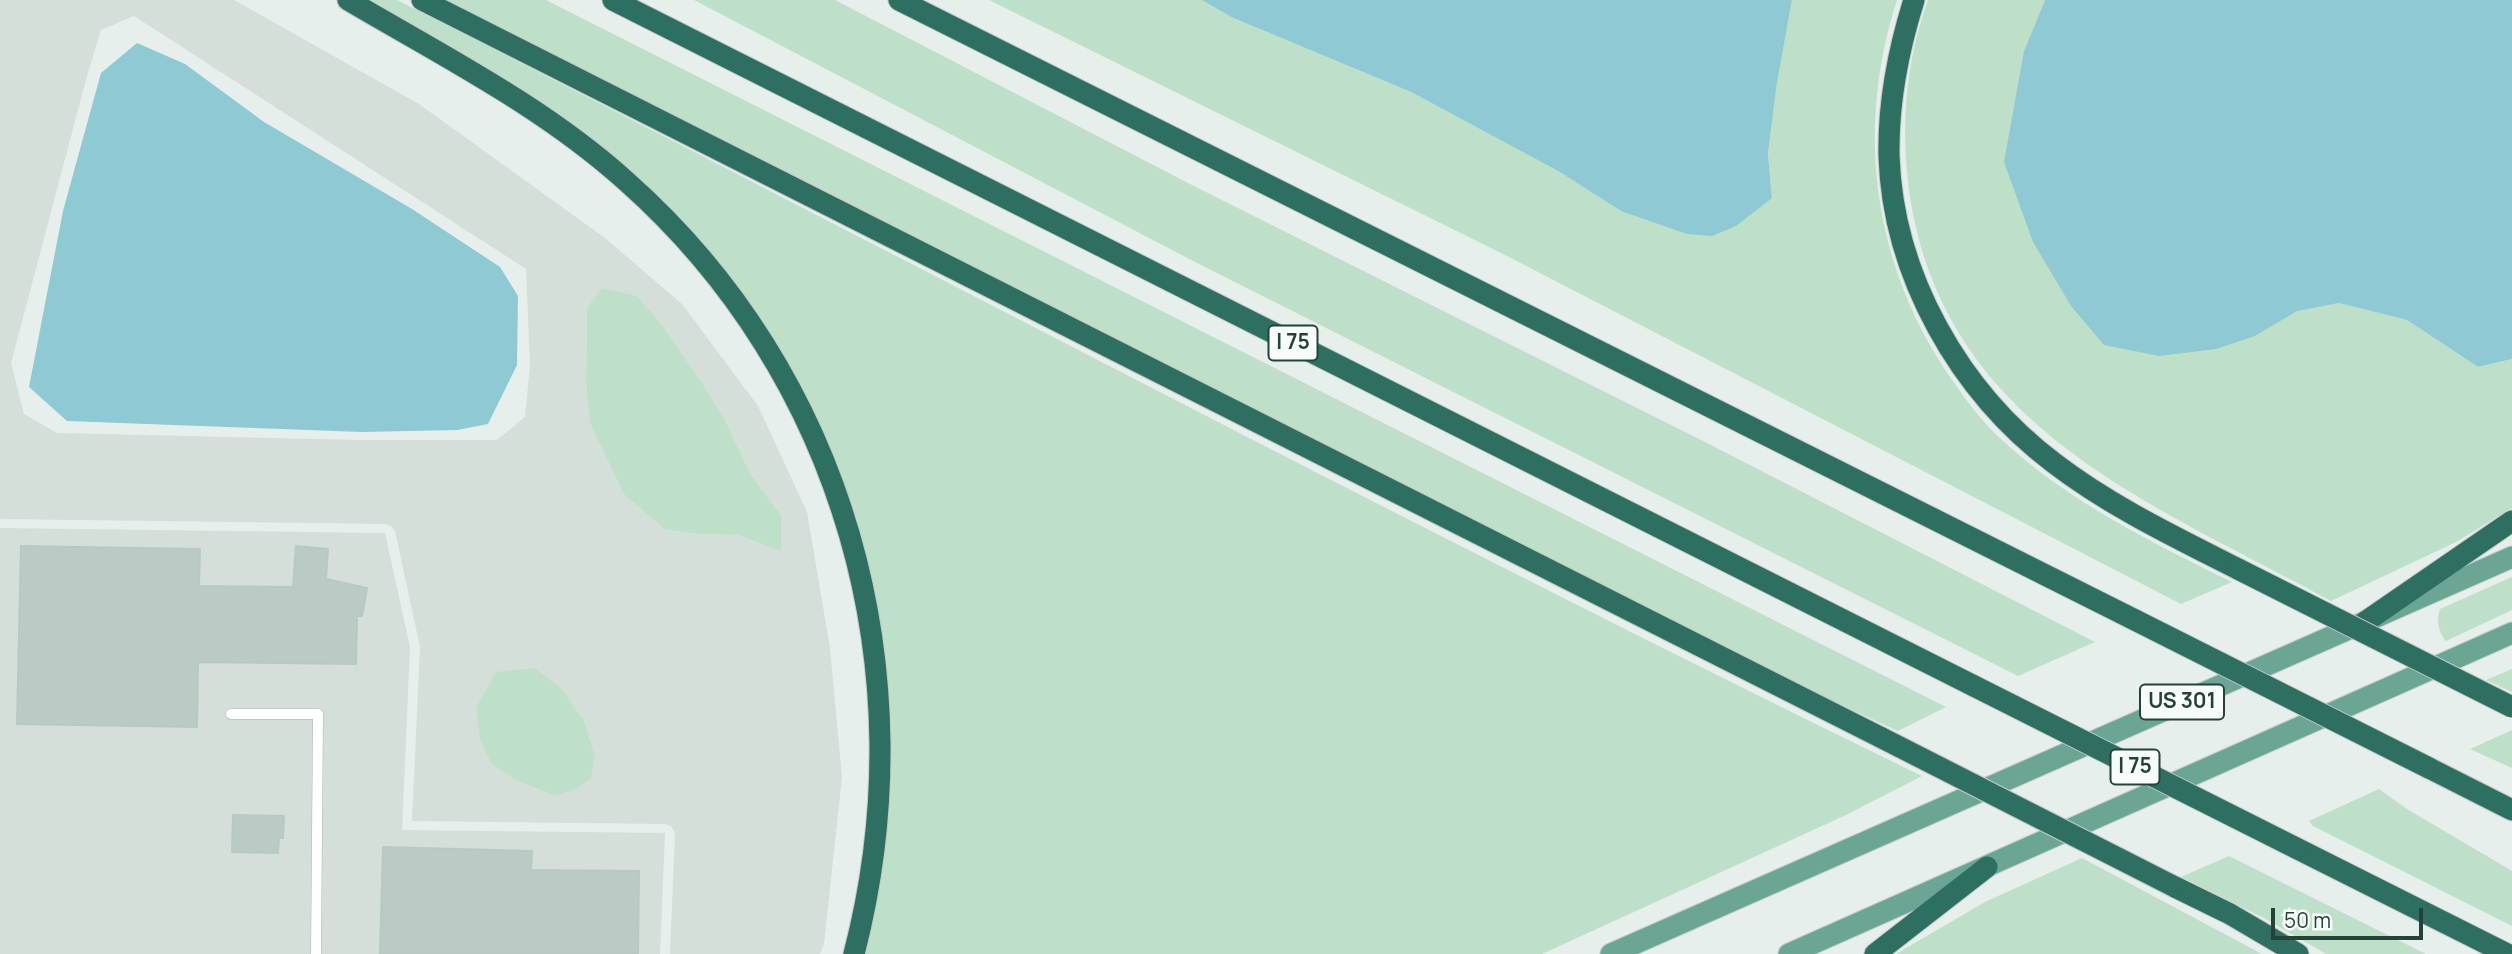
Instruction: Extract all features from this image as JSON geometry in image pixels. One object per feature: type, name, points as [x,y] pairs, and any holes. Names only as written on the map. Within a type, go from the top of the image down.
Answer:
[{"type":"highway","points":[[348,0],[533,110],[627,181],[713,271],[750,321],[799,404],[836,491],[853,544],[867,600],[876,658],[881,746],[880,795],[871,875],[854,954]]},
{"type":"highway","points":[[422,0],[2230,914],[2298,954]]},
{"type":"highway","name":"I 75","points":[[613,0],[2507,954]]},
{"type":"highway","points":[[899,0],[2512,810]]},
{"type":"highway","points":[[917,0],[958,30]]},
{"type":"highway","points":[[1914,0],[1903,34],[1891,111],[1889,158],[1893,194],[1912,272],[1951,352],[1980,392],[2013,429],[2054,464],[2100,494],[2167,533],[2512,707]]},
{"type":"highway","points":[[2365,622],[2512,521]]},
{"type":"highway","points":[[1875,954],[1987,867]]},
{"type":"main road","name":"US 301","points":[[1611,954],[2512,557]]},
{"type":"main road","points":[[1789,954],[2512,633]]},
{"type":"lane","points":[[231,714],[318,714],[316,954]]},
{"type":"shaded area","points":[[0,0],[234,0],[419,104],[605,238],[682,304],[758,406],[807,512],[830,648],[842,777],[824,944],[820,954],[670,954],[675,833],[671,826],[665,824],[412,821],[420,647],[395,531],[391,526],[0,519]],"holes":[[[134,16],[526,269],[530,366],[525,417],[497,440],[362,440],[57,433],[24,414],[11,363],[87,76],[101,30]],[[587,308],[705,388],[725,420],[751,475],[781,515],[781,550],[739,535],[666,530],[590,423],[586,383]],[[561,688],[584,720],[595,756]]]},
{"type":"shaded area","points":[[0,528],[385,533],[410,647],[402,830],[665,833],[660,954],[0,954]]},
{"type":"green space","points":[[364,0],[397,0],[1348,489],[1922,776],[1846,815],[1542,954],[864,954],[876,903],[889,796],[887,688],[871,584],[844,485],[825,442],[690,234]]},
{"type":"green space","points":[[439,0],[546,0],[1946,707],[1898,731],[1731,654]]},
{"type":"green space","points":[[694,0],[835,0],[1188,183],[1705,442],[2095,642],[2018,676],[1195,262]]},
{"type":"green space","points":[[989,0],[1202,0],[1231,17],[1411,92],[1558,171],[1621,211],[1772,198],[1768,155],[1777,83],[1792,0],[1897,0],[1884,50],[1877,100],[1875,150],[1880,199],[1890,247],[1906,295],[1927,340],[1977,414],[1995,434],[2028,462],[2083,502],[2171,552],[2232,582],[2181,604],[1505,255]]},
{"type":"green space","points":[[1928,0],[2045,0],[2024,51],[2255,336],[2297,310],[2339,303],[2407,320],[2478,367],[2512,359],[2512,508],[2456,542],[2331,601],[2130,492],[2069,450],[2014,403],[1968,347],[1933,281],[1911,203],[1906,152],[1906,101],[1914,50]]},
{"type":"green space","points":[[602,288],[637,296],[664,328],[705,388],[725,420],[751,475],[781,515],[781,551],[739,535],[666,530],[624,494],[590,423],[586,383],[587,308]]},
{"type":"green space","points":[[2512,577],[2512,610],[2446,641],[2438,626],[2440,609]]},
{"type":"green space","points":[[534,668],[561,688],[584,720],[595,756],[591,779],[572,791],[553,795],[514,779],[491,763],[480,739],[476,708],[496,672]]},
{"type":"green space","points":[[2512,669],[2512,692],[2486,680]]},
{"type":"green space","points":[[2512,730],[2512,768],[2470,749]]},
{"type":"green space","points":[[2379,789],[2407,809],[2512,871],[2512,926],[2313,826],[2309,821]]},
{"type":"green space","points":[[2229,856],[2426,954],[2326,954],[2264,918],[2181,877]]},
{"type":"green space","points":[[2082,858],[2262,954],[1896,954],[1985,902]]},
{"type":"water","points":[[1202,0],[1792,0],[1768,154],[1772,198],[1736,226],[1712,236],[1687,234],[1621,211],[1558,171],[1411,92],[1231,17]]},
{"type":"water","points":[[2045,0],[2512,0],[2512,359],[2478,367],[2407,320],[2339,303],[2297,311],[2255,336],[2216,349],[2159,356],[2104,345],[2071,306],[2033,242],[2004,162],[2024,51]]},
{"type":"water","points":[[137,43],[185,64],[264,122],[412,209],[500,267],[518,296],[517,365],[488,424],[457,430],[362,432],[67,421],[29,387],[63,211],[101,73]]},
{"type":"building","points":[[21,546],[200,549],[199,586],[293,587],[296,546],[328,549],[326,579],[367,588],[362,616],[357,616],[356,664],[198,662],[197,727],[17,724]]},
{"type":"building","points":[[233,815],[284,816],[283,838],[279,838],[278,853],[232,852]]},
{"type":"building","points":[[383,847],[532,851],[531,870],[639,871],[638,954],[380,954]]}]
